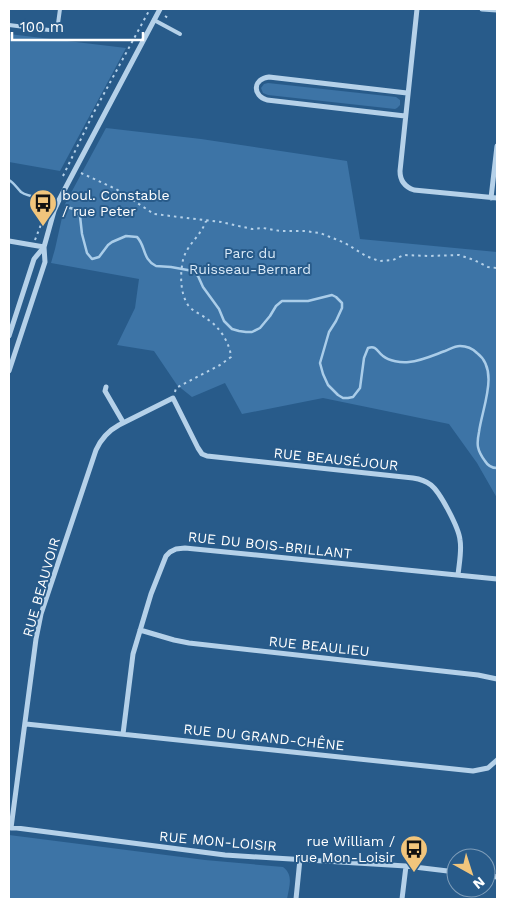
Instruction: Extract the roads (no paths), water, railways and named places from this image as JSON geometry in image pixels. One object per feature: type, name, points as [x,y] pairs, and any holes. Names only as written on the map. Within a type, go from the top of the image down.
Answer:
[{"type":"street","points":[[9,336],[34,259],[44,246],[59,200],[160,9]]},
{"type":"street","points":[[417,9],[400,172],[404,185],[414,190],[494,198],[497,146]]},
{"type":"street","points":[[482,9],[497,10]]},
{"type":"street","points":[[405,116],[267,100],[257,93],[256,88],[258,82],[266,77],[407,93]]},
{"type":"street","points":[[9,241],[44,246]]},
{"type":"street","points":[[9,371],[45,262],[44,246]]},
{"type":"street","points":[[9,344],[17,347]]},
{"type":"street","points":[[106,387],[105,391],[123,422]]},
{"type":"street","name":"RUE BEAUVOIR","points":[[10,828],[38,630],[44,606],[96,450],[101,441],[114,427],[173,398]]},
{"type":"street","name":"RUE BEAUSÉJOUR","points":[[173,398],[198,448],[207,456],[423,480],[440,495],[460,534],[461,545],[458,575]]},
{"type":"street","name":"RUE DU BOIS-BRILLANT","points":[[123,734],[132,661],[140,630],[164,559],[170,552],[179,548],[195,548],[497,579]]},
{"type":"street","name":"RUE BEAULIEU","points":[[140,630],[188,643],[478,675],[497,679]]},
{"type":"street","name":"RUE DU GRAND-CHÊNE","points":[[26,724],[474,771],[488,768],[497,760]]},
{"type":"street","name":"RUE MON-LOISIR","points":[[10,828],[216,854],[406,866],[446,871]]},
{"type":"street","points":[[296,899],[300,859]]},
{"type":"street","points":[[402,899],[406,866]]},
{"type":"lane","points":[[9,25],[57,31],[60,9]]},
{"type":"lane","points":[[154,20],[180,34]]},
{"type":"waterway","points":[[9,180],[24,194],[46,199]]},
{"type":"waterway","points":[[70,208],[74,209],[80,216],[87,253],[92,259],[99,257],[112,242],[126,236],[137,237],[148,260],[156,266],[193,271],[219,309],[224,321],[232,329],[252,332],[260,328],[282,301],[308,301],[332,295],[336,297],[342,303],[342,308],[329,332],[320,363],[328,385],[343,398],[353,397],[360,388],[364,358],[368,348],[375,348],[386,358],[402,362],[423,359],[458,346],[474,350],[484,360],[489,379],[478,447],[487,464],[497,468]]},
{"type":"place","name":"boul. Constable / rue Peter","points":[[43,227]]},
{"type":"place","name":"rue William / rue Mon-Loisir","points":[[414,873]]},
{"type":"park label","name":"Parc du Ruisseau-Bernard","points":[[250,262]]}]
